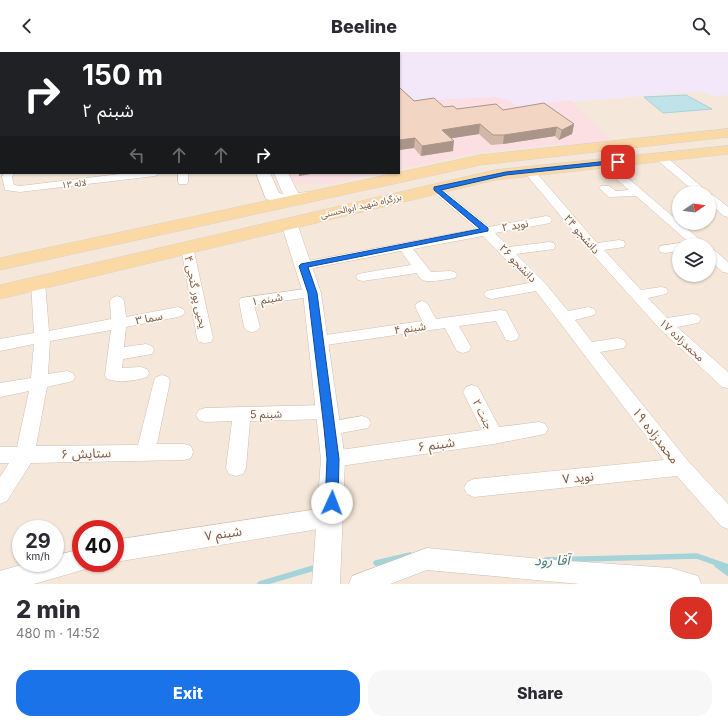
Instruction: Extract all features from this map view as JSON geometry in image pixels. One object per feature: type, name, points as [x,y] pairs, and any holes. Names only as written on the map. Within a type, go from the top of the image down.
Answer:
[{"type":"main road","name":"بزرگراه شهید ابوالحسنی","points":[[0,264],[269,201],[320,194],[486,158],[728,133]]},
{"type":"main road","name":"بزرگراه شهید ابوالحسنی","points":[[0,292],[495,175],[728,150]]},
{"type":"main road","points":[[263,174],[269,201],[287,200],[320,194]]},
{"type":"main road","points":[[281,174],[293,199]]},
{"type":"street","points":[[660,157],[695,186]]},
{"type":"street","points":[[604,163],[636,192],[692,238]]},
{"type":"street","name":"دانشجو ۲۴","points":[[529,171],[594,247],[638,295]]},
{"type":"street","name":"لاله ۱۳","points":[[8,174],[7,177],[8,188],[20,189],[68,185],[148,174]]},
{"type":"street","points":[[68,185],[70,174]]},
{"type":"street","points":[[605,188],[614,195],[636,192]]},
{"type":"street","name":"دانشجو ۲۶","points":[[436,189],[485,230],[507,251],[540,286],[588,348]]},
{"type":"street","points":[[716,204],[728,213]]},
{"type":"street","name":"نوید ۲","points":[[304,266],[485,230],[546,220]]},
{"type":"street","points":[[289,223],[312,293],[333,459],[331,517],[326,584]]},
{"type":"street","points":[[594,247],[619,244]]},
{"type":"street","points":[[404,246],[427,278],[450,275]]},
{"type":"street","points":[[507,251],[549,246]]},
{"type":"street","name":"یحیی پور گنجی ۴","points":[[186,247],[205,338]]},
{"type":"street","points":[[665,249],[672,248]]},
{"type":"street","points":[[716,259],[728,269]]},
{"type":"street","points":[[363,277],[420,268]]},
{"type":"street","points":[[0,495],[25,455],[39,382],[42,338],[38,283]]},
{"type":"street","points":[[491,294],[540,286]]},
{"type":"street","points":[[638,295],[661,291]]},
{"type":"street","name":"شبنم ۱","points":[[252,327],[246,301],[312,293]]},
{"type":"street","name":"محمدزاده ۱۷","points":[[638,295],[664,324],[728,382]]},
{"type":"street","points":[[117,301],[119,324],[113,375],[141,373]]},
{"type":"street","points":[[422,306],[431,325]]},
{"type":"street","name":"سما ۳","points":[[0,345],[178,312]]},
{"type":"street","points":[[564,317],[589,312]]},
{"type":"street","name":"شبنم ۴","points":[[319,341],[501,315],[511,336]]},
{"type":"street","points":[[664,324],[693,319]]},
{"type":"street","points":[[449,322],[463,347]]},
{"type":"street","points":[[588,348],[618,344]]},
{"type":"street","name":"محمدزاده ۱۹","points":[[588,348],[681,467],[728,519]]},
{"type":"street","points":[[116,354],[146,350]]},
{"type":"street","points":[[0,390],[67,376]]},
{"type":"street","points":[[146,451],[162,381]]},
{"type":"street","name":"جنت ۲","points":[[472,392],[494,436]]},
{"type":"street","points":[[236,468],[242,414]]},
{"type":"street","name":"شبنم 5","points":[[205,416],[242,414],[362,423]]},
{"type":"street","name":"شبنم ۶","points":[[333,459],[539,429]]},
{"type":"street","name":"ستایش ۶","points":[[0,455],[146,451],[184,452]]},
{"type":"street","name":"نوید ۷","points":[[474,488],[681,467]]},
{"type":"street","name":"شبنم ۷","points":[[124,549],[331,517]]},
{"type":"street","points":[[360,584],[427,559],[678,582]]},
{"type":"street","points":[[0,582],[72,562]]},
{"type":"shaded area","points":[[400,52],[728,52],[728,584],[0,584],[0,174],[400,174]]},
{"type":"shaded area","points":[[400,52],[728,52],[728,95],[713,96],[703,91],[572,102],[570,100],[518,107],[508,100],[416,101],[400,88]]},
{"type":"shaded area","points":[[400,88],[416,101],[494,97],[508,100],[518,107],[570,100],[613,142],[568,146],[561,144],[475,153],[400,169]]},
{"type":"shaded area","points":[[289,174],[376,174],[328,184],[293,182]]},
{"type":"water","points":[[686,95],[712,109],[663,113],[644,97]]},
{"type":"building","points":[[400,88],[414,101],[434,98],[444,107],[453,106],[457,109],[496,104],[503,110],[544,103],[574,124],[562,130],[557,127],[504,135],[493,135],[480,124],[442,130],[454,141],[422,146],[415,138],[400,140]]},
{"type":"waterway","name":"آقا رود","points":[[376,563],[410,555]]},
{"type":"waterway","name":"آقا رود","points":[[546,560],[697,556],[728,567]]},
{"type":"waterway","name":"آقا رود","points":[[717,565],[728,573]]},
{"type":"waterway","name":"آقا رود","points":[[260,584],[317,567]]},
{"type":"route","points":[[332,503],[333,459],[330,428],[312,293],[304,266],[485,230],[436,189],[480,178],[506,174],[618,162]]}]
